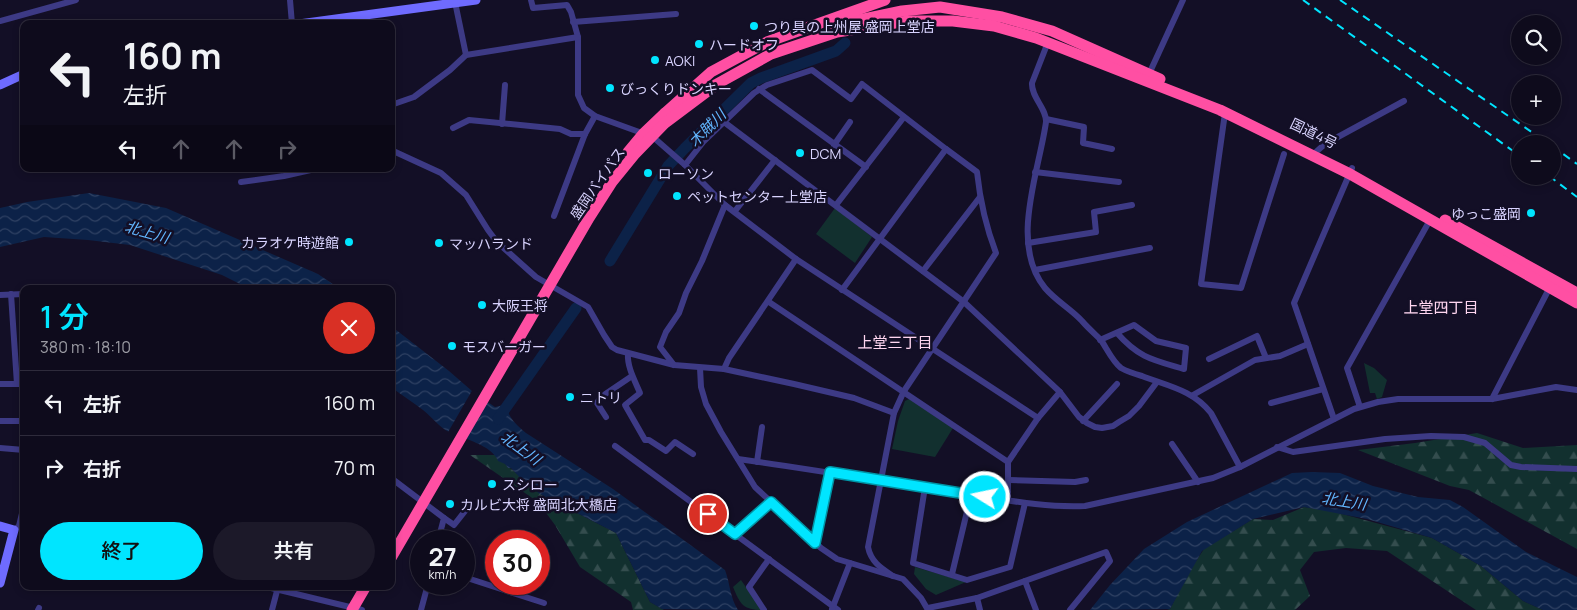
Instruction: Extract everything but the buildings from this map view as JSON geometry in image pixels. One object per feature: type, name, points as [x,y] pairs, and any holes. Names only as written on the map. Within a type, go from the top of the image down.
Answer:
[{"type":"highway","points":[[665,113],[711,72],[767,42],[883,1]]},
{"type":"highway","name":"盛岡バイパス","points":[[395,550],[453,444],[546,283],[612,182],[665,113],[718,74],[778,44],[831,27],[928,4],[939,4],[1027,22]]},
{"type":"highway","name":"盛岡バイパス","points":[[648,136],[702,94],[771,54],[837,32],[908,22],[952,20],[994,26],[1036,38]]},
{"type":"highway","name":"国道4号","points":[[1027,22],[1052,31],[1245,116],[1317,150],[1430,220],[1552,284],[1577,293]]},
{"type":"highway","name":"国道4号","points":[[1036,38],[1226,113],[1351,171],[1552,284],[1577,303]]},
{"type":"highway","name":"盛岡バイパス","points":[[395,538],[421,501]]},
{"type":"highway","points":[[358,609],[365,590]]},
{"type":"highway","points":[[358,609],[371,590]]},
{"type":"main road","points":[[328,20],[476,0]]},
{"type":"main road","points":[[908,22],[928,4]]},
{"type":"main road","points":[[939,4],[952,20]]},
{"type":"main road","points":[[0,85],[20,76]]},
{"type":"main road","points":[[0,526],[14,530],[0,584]]},
{"type":"street","points":[[0,21],[58,2],[76,0]]},
{"type":"street","points":[[290,0],[292,20]]},
{"type":"street","points":[[531,0],[533,8],[567,5],[571,12],[578,37],[578,95],[584,108],[595,116],[648,136],[683,163],[726,205],[796,259],[1038,418]]},
{"type":"street","points":[[1149,74],[1183,0]]},
{"type":"street","points":[[455,2],[466,55]]},
{"type":"street","points":[[573,22],[676,14]]},
{"type":"street","points":[[395,103],[414,96],[450,70],[466,55],[578,37]]},
{"type":"street","points":[[1048,42],[1031,89],[1046,119],[1035,172],[1029,216],[1028,243],[1035,270],[1045,288],[1076,315],[1100,340],[1120,367],[1158,382],[1180,388],[1193,395],[1206,406],[1240,467]]},
{"type":"street","points":[[683,163],[760,89],[812,70],[850,99],[862,84],[977,172],[980,197],[989,236],[996,254],[904,391],[894,413],[868,547],[869,554],[877,566],[910,585],[928,609],[977,598],[1106,552],[1110,561],[1070,610]]},
{"type":"street","points":[[502,124],[505,85]]},
{"type":"street","points":[[760,89],[866,168]]},
{"type":"street","points":[[1317,150],[1404,101]]},
{"type":"street","points":[[1226,113],[1201,284],[1241,288],[1284,154]]},
{"type":"street","points":[[554,216],[585,134],[595,116]]},
{"type":"street","points":[[836,205],[904,117]]},
{"type":"street","points":[[1046,119],[1084,127],[1083,144],[1112,149]]},
{"type":"street","points":[[453,128],[469,120],[560,129],[571,134],[585,134]]},
{"type":"street","points":[[724,122],[964,302],[1060,392],[1083,420],[1095,427],[1113,426],[1129,416],[1158,382]]},
{"type":"street","points":[[834,145],[850,122]]},
{"type":"street","points":[[842,290],[946,149]]},
{"type":"street","points":[[395,152],[441,173],[466,194],[497,242],[546,283],[588,307],[612,347],[628,354],[674,365],[724,370],[854,398],[894,413]]},
{"type":"street","points":[[735,211],[775,160]]},
{"type":"street","points":[[1334,419],[1294,303],[1351,171]]},
{"type":"street","points":[[241,182],[302,172]]},
{"type":"street","points":[[1035,172],[1119,182]]},
{"type":"street","points":[[923,271],[980,197]]},
{"type":"street","points":[[674,365],[660,347],[661,341],[679,313],[726,205]]},
{"type":"street","points":[[1028,243],[1096,232],[1094,212],[1132,205]]},
{"type":"street","points":[[1360,407],[1347,368],[1430,220]]},
{"type":"street","points":[[1035,270],[1150,248]]},
{"type":"street","points":[[724,370],[729,358],[769,302],[796,259]]},
{"type":"street","points":[[1492,399],[1552,284]]},
{"type":"street","points":[[0,294],[20,294]]},
{"type":"street","points":[[0,384],[20,384],[11,294]]},
{"type":"street","points":[[769,302],[1008,462]]},
{"type":"street","points":[[1100,340],[1134,325],[1156,341],[1186,348],[1184,369],[1148,359],[1129,346],[1117,333]]},
{"type":"street","points":[[1209,359],[1257,336],[1266,358]]},
{"type":"street","points":[[1193,395],[1255,360],[1280,356],[1308,344]]},
{"type":"street","points":[[628,354],[632,376],[640,393],[625,405],[645,440],[649,440],[666,451],[675,442],[693,454]]},
{"type":"street","points":[[700,368],[701,387],[706,404],[720,432],[755,487],[815,543],[837,559],[894,576]]},
{"type":"street","points":[[606,417],[597,403],[600,397],[632,376]]},
{"type":"street","points":[[1083,420],[1117,384]]},
{"type":"street","points":[[738,459],[1025,503],[1065,507],[1085,506],[1213,478],[1240,467],[1360,407],[1398,399],[1492,399],[1556,387],[1577,390]]},
{"type":"street","points":[[1271,403],[1324,389]]},
{"type":"street","points":[[1008,500],[1008,462],[1038,418],[1060,392]]},
{"type":"street","points":[[0,421],[20,421]]},
{"type":"street","points":[[757,462],[762,427]]},
{"type":"street","points":[[1277,447],[1293,452],[1385,439],[1431,436],[1464,437],[1485,443],[1511,464],[1521,467],[1577,469]]},
{"type":"street","points":[[1172,444],[1198,482]]},
{"type":"street","points":[[615,446],[834,609],[850,563]]},
{"type":"street","points":[[0,448],[20,450]]},
{"type":"street","points":[[815,543],[830,472]]},
{"type":"street","points":[[1009,480],[1075,482],[1086,480]]},
{"type":"street","points":[[395,481],[454,525],[469,506]]},
{"type":"street","points":[[925,487],[912,563],[967,580],[1010,567],[1025,503]]},
{"type":"street","points":[[952,574],[971,495]]},
{"type":"street","points":[[735,534],[771,502]]},
{"type":"street","points":[[441,530],[444,518]]},
{"type":"street","points":[[14,530],[19,526],[20,522]]},
{"type":"street","points":[[14,530],[20,529]]},
{"type":"street","points":[[764,610],[749,587],[769,560]]},
{"type":"street","points":[[475,581],[544,603]]},
{"type":"street","points":[[1025,581],[1036,610]]},
{"type":"street","points":[[272,610],[277,590]]},
{"type":"street","points":[[286,590],[358,609]]},
{"type":"street","points":[[421,610],[425,595]]},
{"type":"street","points":[[977,598],[980,610]]},
{"type":"green space","points":[[835,208],[872,237],[855,263],[816,234]]},
{"type":"green space","points":[[1364,363],[1374,368],[1387,380],[1382,397],[1377,399],[1375,393],[1370,393]]},
{"type":"green space","points":[[909,399],[953,428],[935,457],[892,449],[898,421],[905,401]]},
{"type":"green space","points":[[1477,433],[1523,448],[1577,445],[1577,549],[1469,490],[1450,486],[1358,450]]},
{"type":"green space","points":[[470,455],[495,455],[540,494],[616,533],[650,602],[664,610],[633,610],[631,602],[580,567],[555,525],[538,502]]},
{"type":"green space","points":[[1304,507],[1331,511],[1432,538],[1481,566],[1523,601],[1543,610],[1476,610],[1387,551],[1346,548],[1314,552],[1300,570],[1310,596],[1295,610],[1167,610],[1170,609],[1189,572],[1204,549],[1253,519],[1273,520]]},
{"type":"green space","points":[[915,567],[966,582],[936,595],[926,589],[914,574]]},
{"type":"green space","points":[[741,580],[762,610],[750,609],[740,602],[733,587]]},
{"type":"water","name":"北上川","points":[[89,193],[166,208],[318,274],[334,285],[242,285],[222,275],[130,245],[88,240],[44,237],[0,247],[0,208]]},
{"type":"water","name":"北上川","points":[[395,329],[472,391],[495,407],[504,405],[513,421],[526,433],[613,489],[725,570],[733,601],[738,610],[662,609],[650,602],[616,533],[540,494],[523,481],[511,468],[498,461],[490,451],[477,443],[445,430],[423,410],[395,390]]},
{"type":"water","name":"北上川","points":[[1292,473],[1340,473],[1373,486],[1418,497],[1450,500],[1463,507],[1526,552],[1577,577],[1577,610],[1543,610],[1523,601],[1481,566],[1432,538],[1367,519],[1304,507],[1253,519],[1202,551],[1170,609],[1090,610],[1110,585],[1144,549],[1187,522]]},
{"type":"pier","points":[[473,389],[489,400],[459,438],[453,437],[447,434]]},
{"type":"waterway","name":"木賊川","points":[[610,261],[668,166],[751,83],[836,51],[845,43]]},
{"type":"waterway","name":"木賊川","points":[[498,419],[576,308]]},
{"type":"railway","points":[[1303,0],[1511,150]]},
{"type":"railway","points":[[1340,0],[1536,135]]},
{"type":"railway","points":[[1561,152],[1577,164]]},
{"type":"railway","points":[[1561,185],[1577,197]]},
{"type":"place","name":"つり具の上州屋 盛岡上堂店","points":[[754,26]]},
{"type":"place","name":"ハードオフ","points":[[699,44]]},
{"type":"place","name":"AOKI","points":[[655,60]]},
{"type":"place","name":"びっくりドンキー","points":[[610,88]]},
{"type":"place","name":"DCM","points":[[800,153]]},
{"type":"place","name":"ローソン","points":[[648,173]]},
{"type":"place","name":"ペットセンター上堂店","points":[[677,196]]},
{"type":"place","name":"ゆっこ盛岡","points":[[1531,213]]},
{"type":"place","name":"カラオケ時遊館","points":[[349,242]]},
{"type":"place","name":"マッハランド","points":[[439,243]]},
{"type":"place","name":"大阪王将","points":[[482,305]]},
{"type":"place","name":"モスバーガー","points":[[452,346]]},
{"type":"place","name":"ニトリ","points":[[570,397]]},
{"type":"place","name":"スシロー","points":[[492,484]]},
{"type":"place","name":"カルビ大将 盛岡北大橋店","points":[[450,504]]},
{"type":"district","name":"上堂四丁目","points":[[1441,307]]},
{"type":"district","name":"上堂三丁目","points":[[895,342]]},
{"type":"route","points":[[708,514],[735,534],[771,502],[815,543],[830,472],[985,497]]}]
